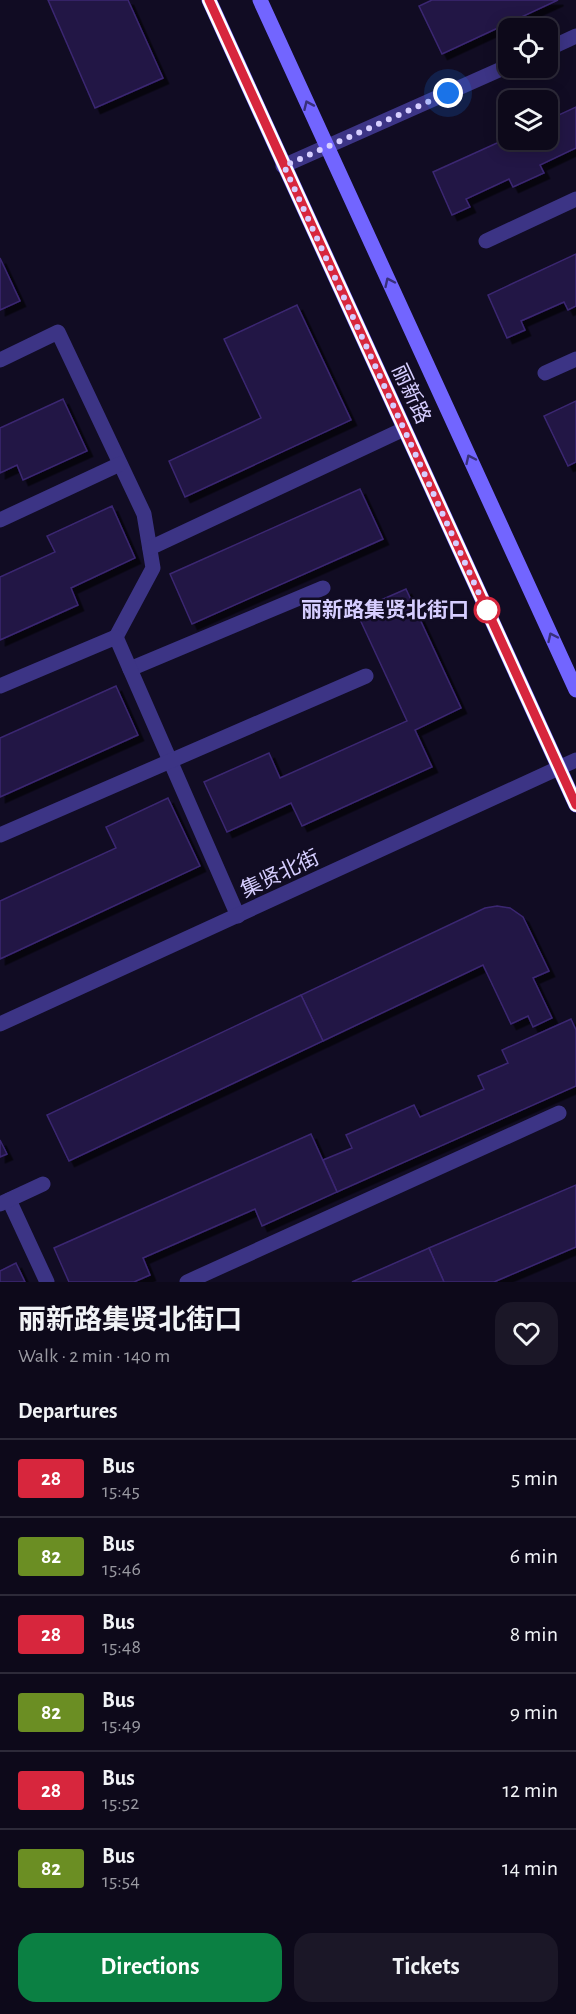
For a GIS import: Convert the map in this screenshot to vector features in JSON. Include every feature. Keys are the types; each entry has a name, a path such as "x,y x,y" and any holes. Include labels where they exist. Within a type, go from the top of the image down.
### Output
{"main road":[{"name":"丽新路","path":"209,0 576,805"},
{"name":"丽新路","path":"260,0 576,690"}],"street":[{"path":"558,44 576,36"},
{"path":"284,166 498,70"},
{"path":"486,241 576,199"},
{"path":"0,360 58,332 144,514 153,568 116,637 0,686"},
{"path":"545,373 576,359"},
{"path":"150,548 404,429"},
{"path":"0,519 120,464"},
{"path":"130,669 322,588"},
{"path":"116,637 238,916"},
{"path":"0,835 366,676"},
{"name":"集贤北街","path":"0,1024 576,760"},
{"path":"188,1282 559,1113"},
{"path":"43,1184 5,1202 47,1282"}],"building":[{"path":"48,0 128,0 163,78 95,108"},
{"path":"432,0 558,0 519,18 498,18 498,28 442,54 419,6"},
{"path":"576,107 576,148 540,165 544,173 513,187 509,179 466,199 470,207 452,215 433,172 498,143 498,150 558,150 558,115"},
{"path":"576,254 576,306 568,310 564,302 521,321 525,330 507,338 488,295"},
{"path":"0,258 20,301 0,310"},
{"path":"297,305 351,420 185,497 169,461 261,418 224,339"},
{"path":"63,399 87,451 23,480 17,465 0,473 0,428"},
{"path":"576,401 576,462 568,466 544,416"},
{"path":"360,489 383,539 192,624 170,574"},
{"path":"112,506 135,558 71,588 78,605 0,640 0,577 55,552 47,536"},
{"path":"406,589 461,708 415,730 432,767 302,826 291,803 227,832 204,782 269,753 280,778 407,721 356,611"},
{"path":"116,686 138,735 0,797 0,738"},
{"path":"168,798 200,866 0,959 0,901 116,848 106,827"},
{"path":"497,906 510,908 523,917 549,971 533,978 552,1018 533,1027 528,1016 511,1024 483,965 323,1041 301,995 485,908"},
{"path":"301,995 323,1041 69,1161 47,1115"},
{"path":"571,1019 576,1030 576,1086 337,1192 323,1160 352,1148 346,1135 414,1105 420,1117 484,1089 478,1076 508,1063 502,1050"},
{"path":"311,1134 337,1192 262,1226 255,1209 143,1258 150,1275 134,1282 69,1282 54,1248"},
{"path":"0,1140 7,1154 0,1157"},
{"path":"576,1185 576,1247 494,1282 444,1282 429,1248"},
{"path":"429,1248 444,1282 352,1282"},
{"path":"16,1263 25,1282 0,1282 0,1271"}],"bus line":[{"name":"28","path":"209,0 576,805"}],"place":[{"name":"丽新路集贤北街口","path":"487,610"}],"route":[{"path":"448,93 284,166 491,620 487,610"}]}
